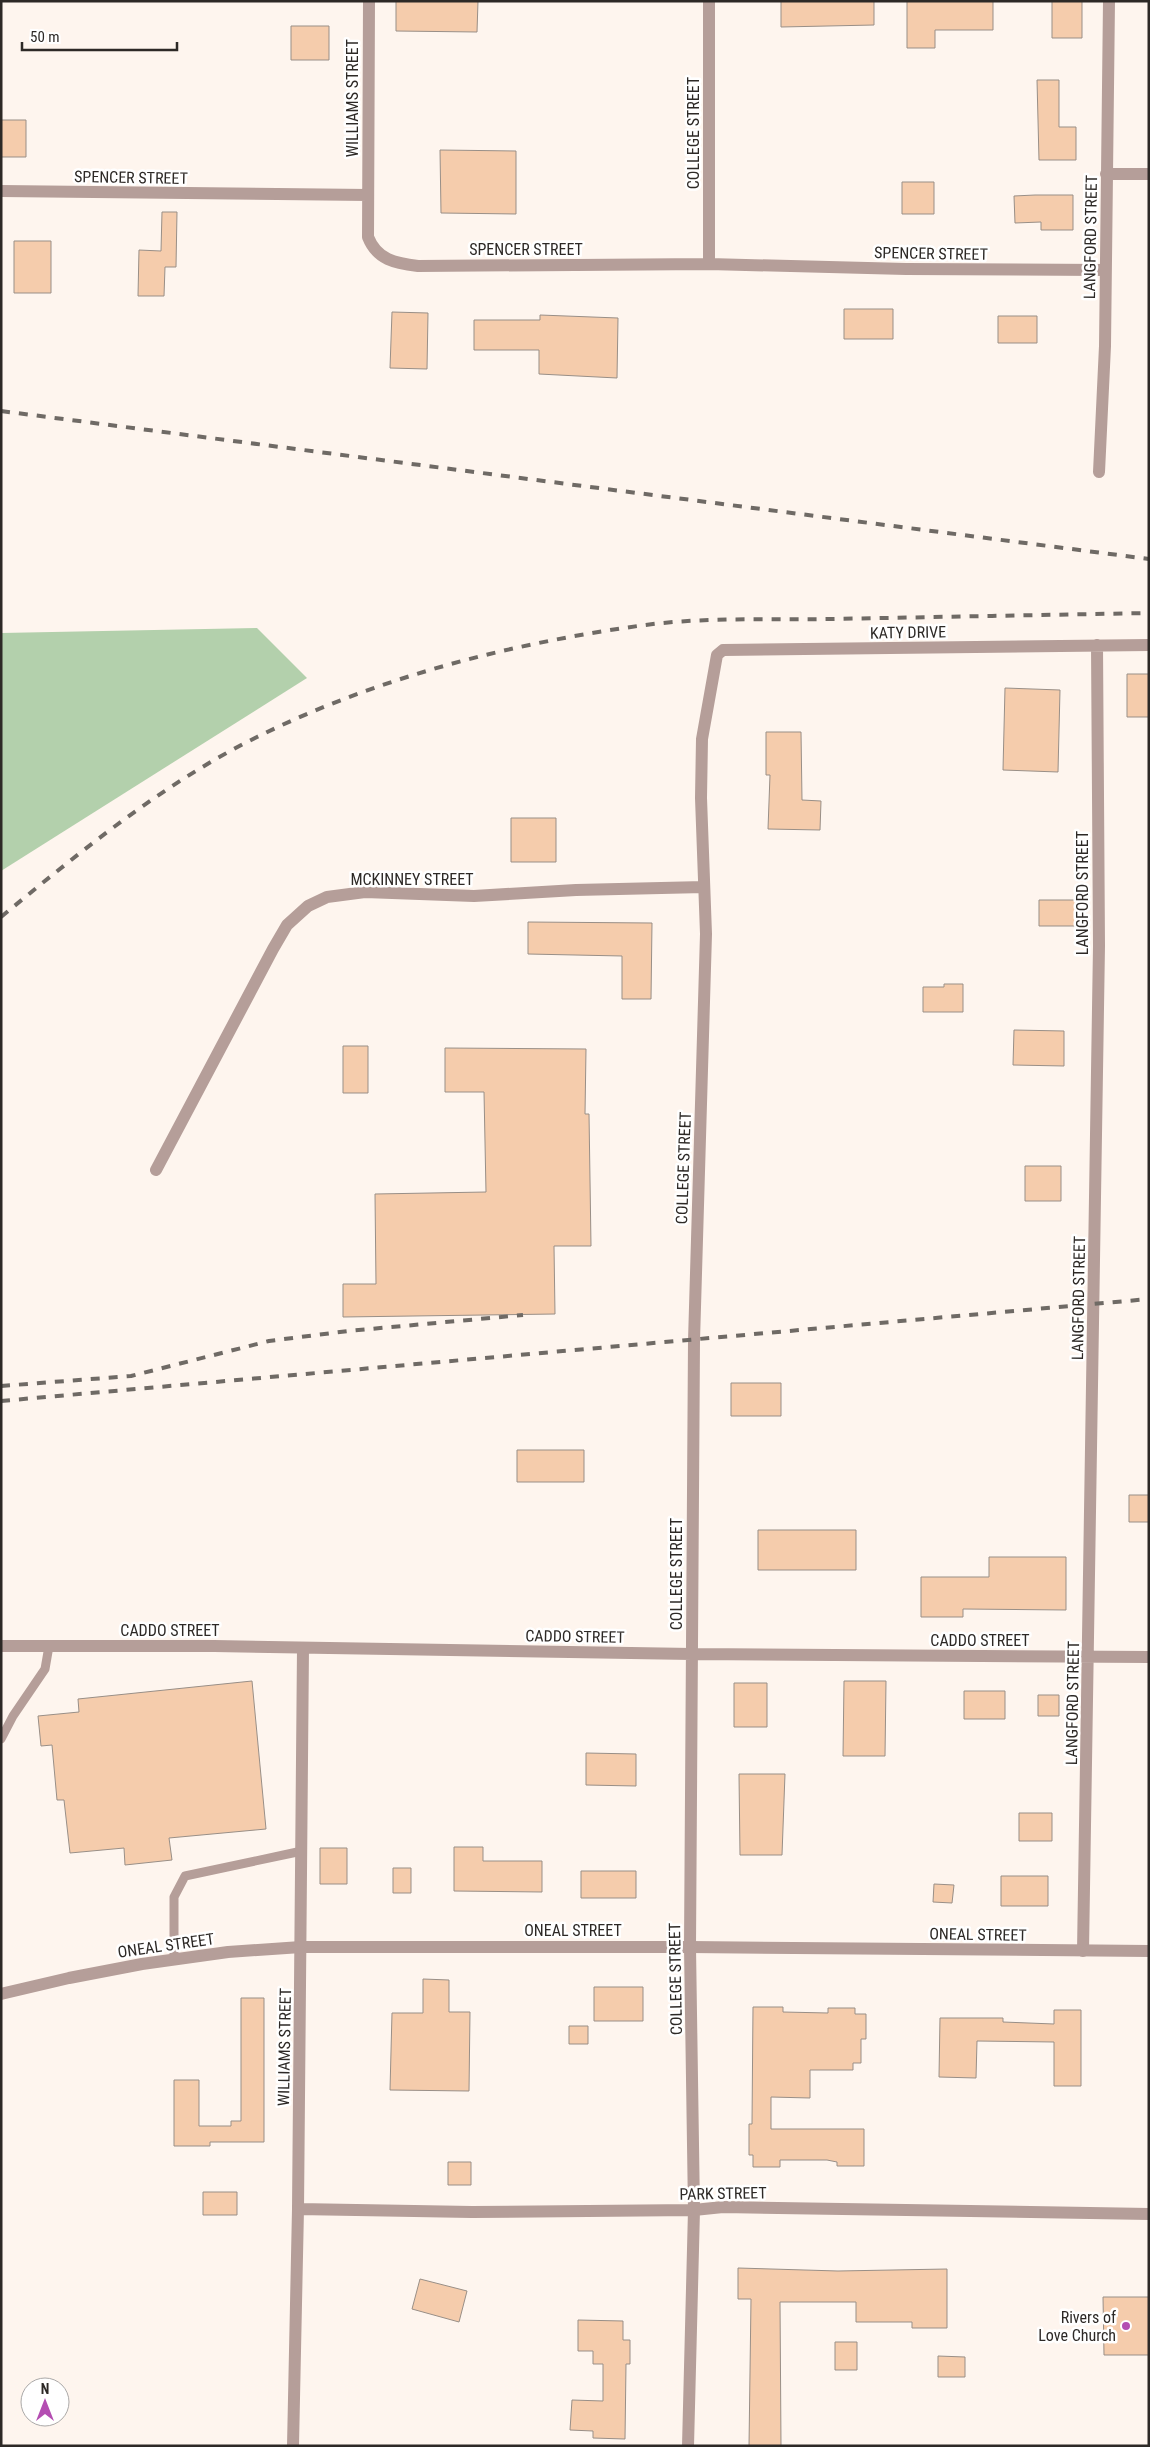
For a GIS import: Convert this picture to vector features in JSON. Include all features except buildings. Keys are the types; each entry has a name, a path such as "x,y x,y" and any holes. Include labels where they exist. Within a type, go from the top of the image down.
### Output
{"street":[{"name":"WILLIAMS STREET","path":"368,195 369,1"},
{"name":"COLLEGE STREET","path":"709,1 709,264"},
{"name":"LANGFORD STREET","path":"1099,472 1105,346 1109,1"},
{"path":"1106,174 1149,174"},
{"name":"SPENCER STREET","path":"1,191 368,195 368,237 373,250 386,259 418,266 709,264 906,269 1105,270"},
{"name":"LANGFORD STREET","path":"1083,1951 1099,946 1097,645"},
{"name":"KATY DRIVE","path":"708,702 717,656 723,650 1149,645"},
{"name":"COLLEGE STREET","path":"688,2446 694,2210 690,1946 694,1341 706,934 702,739 708,702"},
{"name":"MCKINNEY STREET","path":"156,1170 273,949 287,925 308,906 327,897 365,892 474,896 576,890 704,887"},
{"name":"CADDO STREET","path":"5,1645 214,1646 692,1654 1149,1657"},
{"name":"WILLIAMS STREET","path":"293,2446 298,2209 303,1648"},
{"name":"ONEAL STREET","path":"1,1994 69,1978 174,1960 301,1946 690,1946 1149,1951"},
{"name":"PARK STREET","path":"298,2209 472,2212 694,2210 723,2207 1149,2214"}],"lane":[{"path":"1,1738 13,1716 45,1669 49,1646"},
{"path":"174,1960 174,1897 186,1876 302,1851"}],"green space":[{"path":"257,628 307,678 1,871 1,633"}],"railway":[{"path":"1,411 1149,559"},
{"path":"1,917 124,820 189,775 223,755 257,737 350,697 447,665 545,642 668,622 737,619 1149,613"},
{"path":"1,1401 1149,1299"},
{"path":"1,1386 131,1376 269,1341 348,1331 523,1315"}],"place":[{"name":"Rivers of Love Church","path":"1126,2326"}]}
